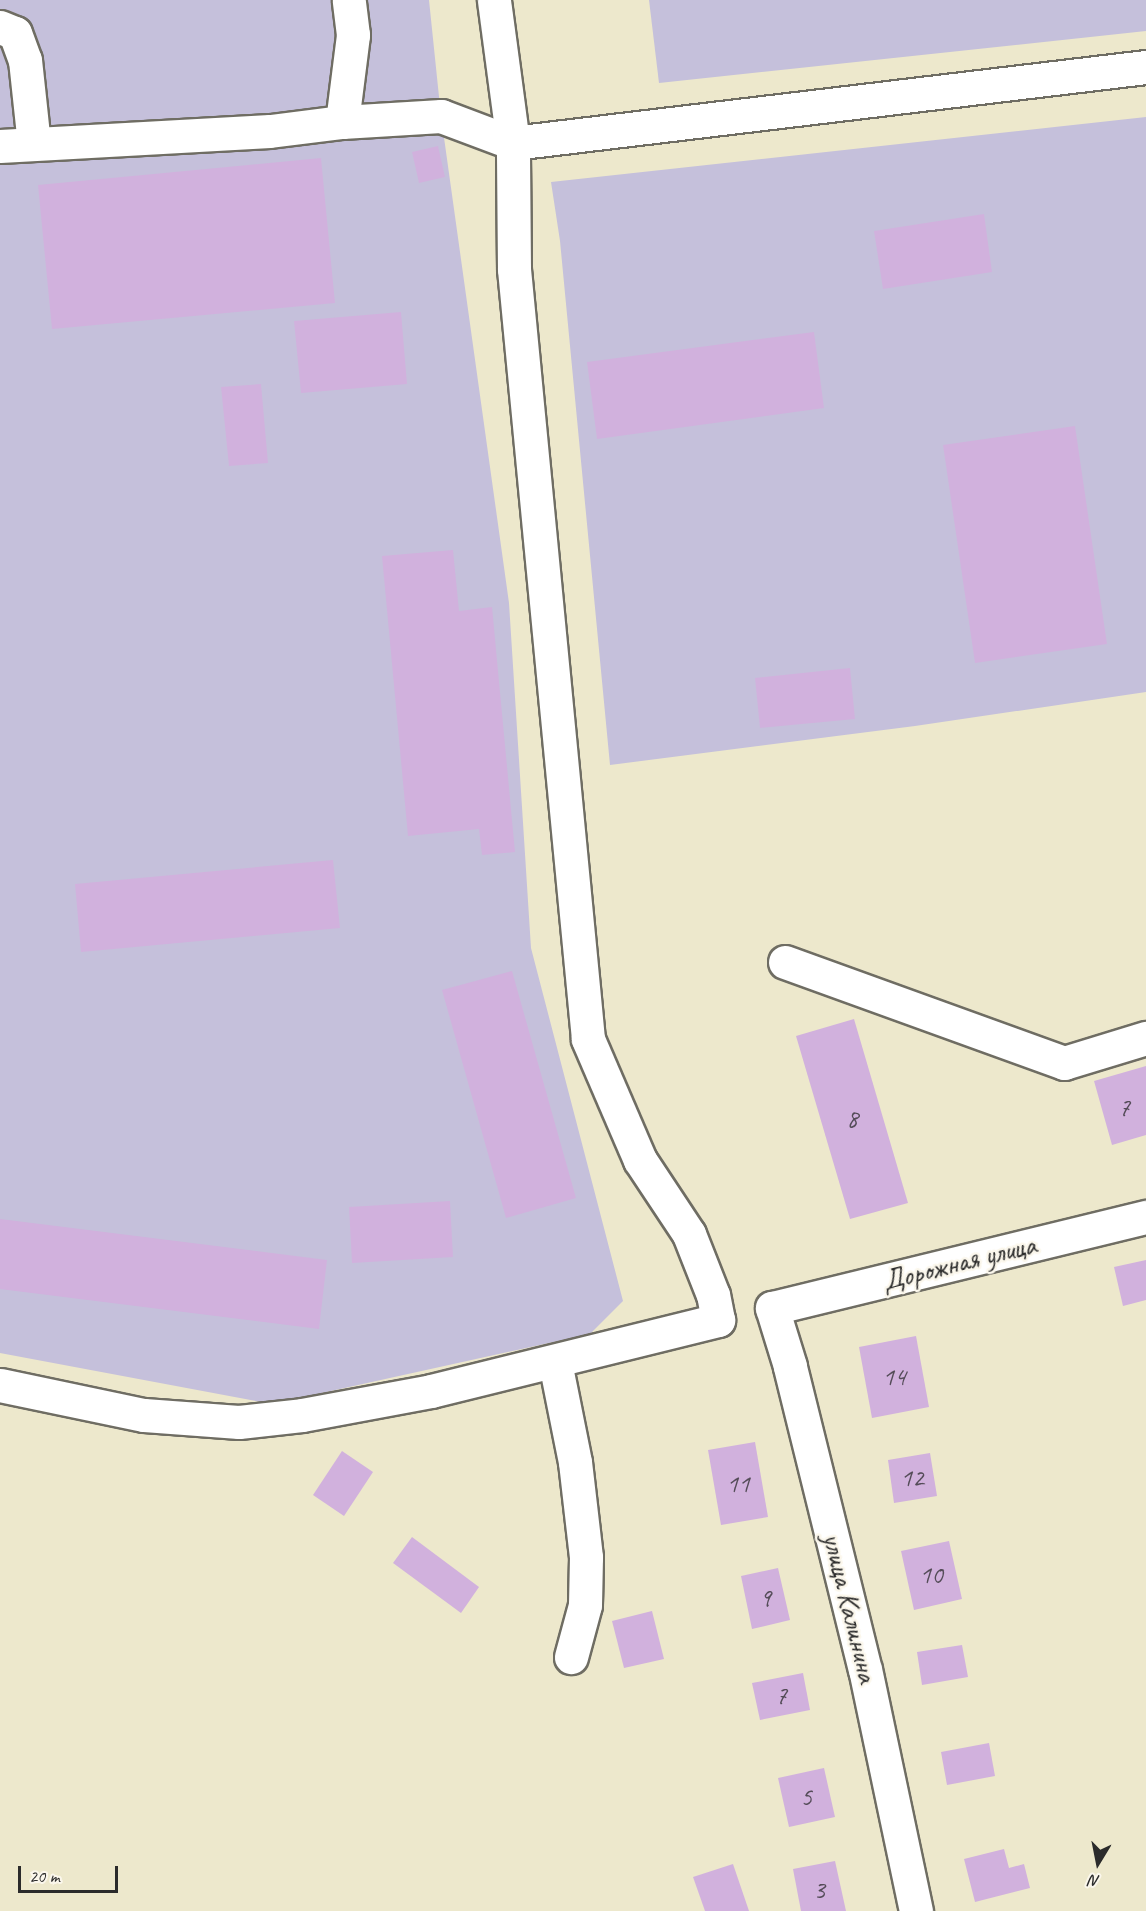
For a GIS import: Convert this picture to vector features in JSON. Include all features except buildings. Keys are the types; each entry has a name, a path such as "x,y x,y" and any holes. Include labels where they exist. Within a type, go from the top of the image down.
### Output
{"street":[{"path":"342,122 353,35 349,0"},
{"path":"0,1384 144,1415 239,1422 302,1415 431,1391 718,1320 713,1295 688,1233 640,1160 588,1040 514,269 513,143 494,0"},
{"path":"0,27 15,33 25,60 34,144"},
{"path":"0,146 270,131 342,122 441,116 513,143 1146,67"},
{"path":"785,962 1064,1063 1146,1038"},
{"name":"Дорожная улица","path":"772,1308 1146,1217"},
{"name":"улица Калинина","path":"772,1308 790,1366 866,1670 915,1911"},
{"path":"555,1362 575,1462 586,1557 585,1605 571,1657"}],"shaded area":[{"path":"0,0 429,0 441,116 509,603 531,948 623,1301 590,1334 272,1404 0,1353"},
{"path":"649,0 1146,0 1146,31 659,83"},
{"path":"1146,117 1146,692 915,726 610,765 560,241 551,182"}]}
